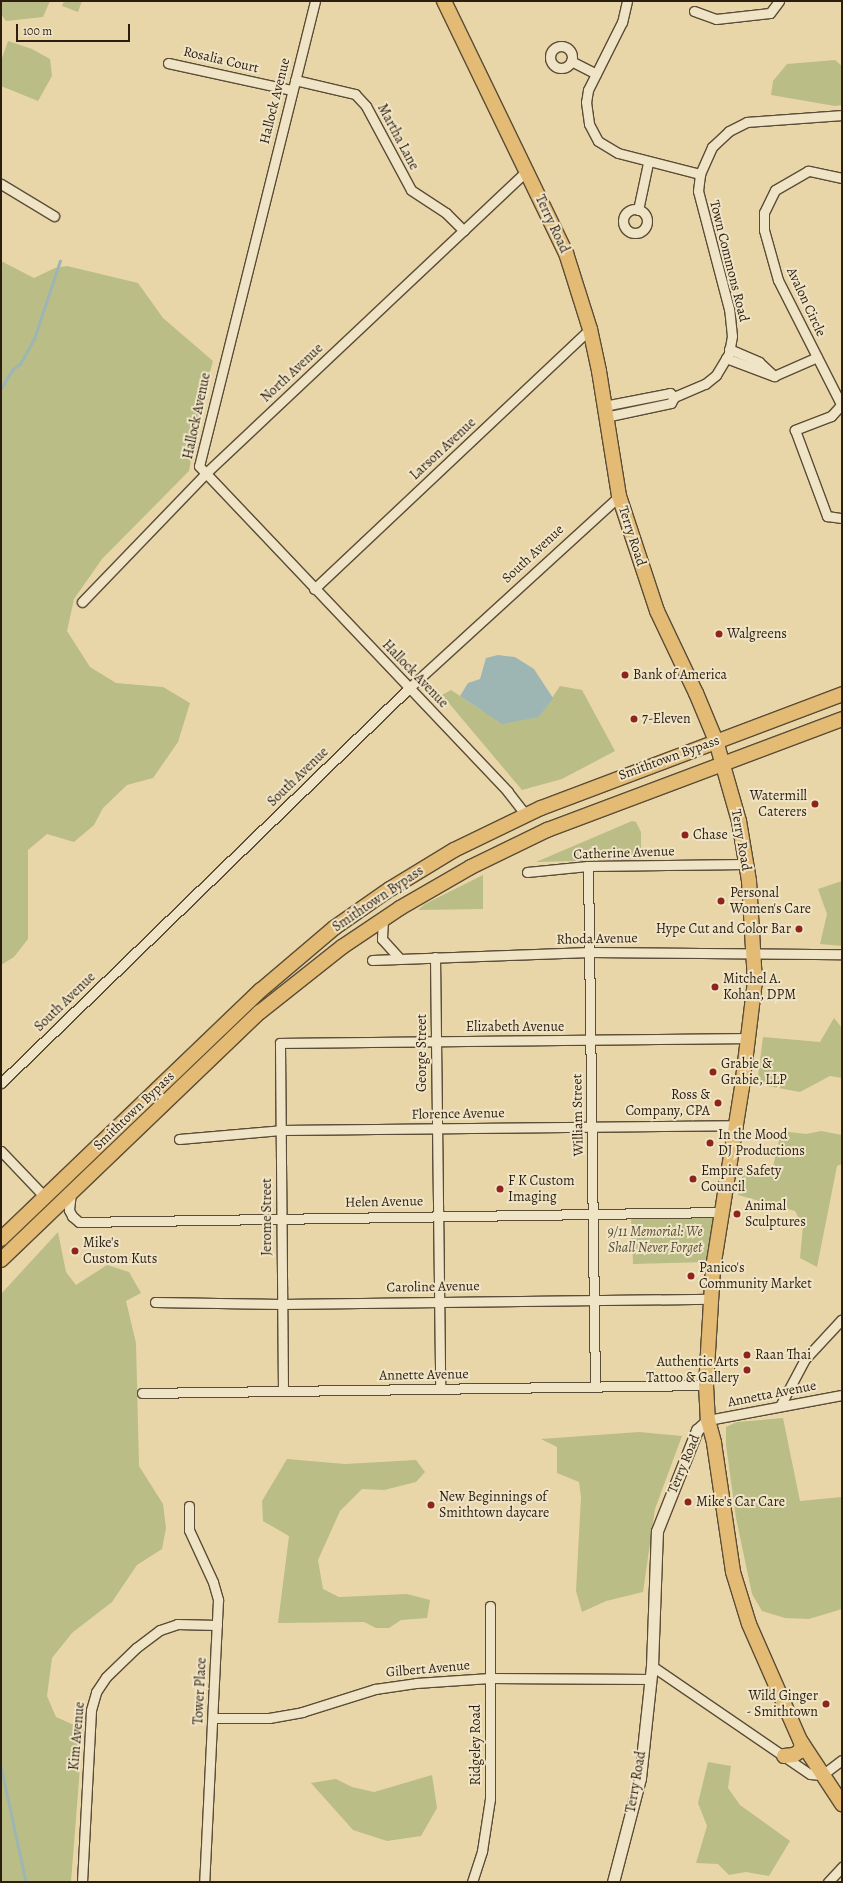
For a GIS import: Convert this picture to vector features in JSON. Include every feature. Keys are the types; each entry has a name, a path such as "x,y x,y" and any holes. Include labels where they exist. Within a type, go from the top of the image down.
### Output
{"main road":[{"name":"Terry Road","path":"444,1 566,253 590,329 619,496 657,611 696,693 716,741 739,821 746,864 754,952 755,981 737,1125 712,1268 712,1299 706,1385 708,1420"},
{"name":"Smithtown Bypass","path":"1,1239 256,994 314,944 371,902 421,869 526,815 584,790 842,694"},
{"name":"Smithtown Bypass","path":"1,1260 260,1012 320,963 383,919 471,867 528,839 723,763 842,719"},
{"path":"708,1420 714,1443 733,1572 749,1624 802,1743 842,1804"},
{"path":"784,1756 794,1755 800,1751 802,1743"}],"street":[{"name":"Hallock Avenue","path":"315,1 199,466 508,792 526,815"},
{"path":"627,1 622,22 588,90 586,102 589,124 598,141 618,153 648,163 700,174"},
{"path":"694,11 716,19 770,13 780,1"},
{"path":"572,61 596,74"},
{"name":"Rosalia Court","path":"168,63 292,90"},
{"name":"Martha Lane","path":"295,80 354,94 366,106 411,190 446,213 464,231"},
{"name":"Town Commons Road","path":"604,412 671,403 674,397 705,384 716,375 726,358 729,349 732,325 699,200 700,174 706,156 716,142 729,131 747,122 842,115"},
{"path":"638,210 648,163"},
{"name":"North Avenue","path":"82,602 205,474 527,171"},
{"name":"Avalon Circle","path":"841,405 778,280 764,230 764,213 775,190 808,171 842,178"},
{"path":"1,184 54,216"},
{"name":"Larson Avenue","path":"314,588 590,329"},
{"path":"729,349 759,362 774,376"},
{"name":"Avalon Circle","path":"774,376 816,357"},
{"path":"726,358 774,376"},
{"path":"841,405 831,416 795,430 827,516 842,518"},
{"name":"South Avenue","path":"1,1083 409,688 619,496"},
{"name":"Catherine Avenue","path":"527,872 588,866 746,864"},
{"name":"William Street","path":"588,866 593,1126 595,1386"},
{"path":"383,919 382,939 399,958"},
{"name":"Rhoda Avenue","path":"372,960 590,952 754,952 842,954"},
{"name":"George Street","path":"436,957 440,1389"},
{"name":"Elizabeth Avenue","path":"280,1044 749,1038"},
{"name":"Jerome Street","path":"280,1044 281,1304 283,1390"},
{"name":"Florence Avenue","path":"179,1139 281,1130 737,1125"},
{"path":"1,1151 45,1197"},
{"name":"Helen Avenue","path":"72,1192 69,1210 72,1216 79,1222 438,1215 723,1212"},
{"name":"Caroline Avenue","path":"154,1302 281,1304 712,1299"},
{"path":"780,1406 805,1359 842,1319"},
{"name":"Annette Avenue","path":"142,1392 706,1385"},
{"name":"Annetta Avenue","path":"708,1420 842,1395"},
{"name":"Terry Road","path":"613,1882 640,1778 652,1666 657,1531 697,1430 708,1420"},
{"name":"Tower Place","path":"189,1506 189,1530 213,1582 218,1600 204,1882"},
{"name":"Ridgeley Road","path":"472,1882 482,1851 490,1799 490,1606"},
{"name":"Kim Avenue","path":"82,1882 91,1710 96,1692 106,1677 121,1662 160,1630 177,1624 217,1625"},
{"path":"652,1666 810,1774 822,1775 842,1760"},
{"name":"Gilbert Avenue","path":"212,1718 270,1718 302,1712 375,1689 416,1682 490,1678 650,1679"},
{"path":"828,1882 842,1867"}],"green space":[{"path":"1,1 50,1 43,17 6,21 1,14"},
{"path":"64,1 82,1 78,12 62,6"},
{"path":"8,41 32,49 50,59 52,76 38,101 1,86 1,61"},
{"path":"835,60 842,66 842,105 835,106 771,95 773,81 787,64"},
{"path":"1,261 34,278 55,268 67,266 138,283 163,318 213,361 201,405 189,471 102,559 74,599 67,631 90,667 116,683 163,687 190,703 178,742 153,778 127,785 103,808 94,825 74,842 47,834 28,850 28,939 14,957 1,965"},
{"path":"560,686 582,690 615,751 562,779 522,790 442,695 451,690 481,710 539,717"},
{"path":"632,821 636,822 641,832 641,859 536,862"},
{"path":"483,875 483,909 418,910 425,904"},
{"path":"842,881 842,946 820,944 827,914 818,889"},
{"path":"834,1018 842,1028 842,1078 830,1076 800,1092 757,1084 763,1037 820,1042"},
{"path":"781,1131 806,1134 821,1131 842,1135 842,1164 837,1166 817,1267 800,1258 803,1226 795,1211 738,1195 744,1168 772,1171"},
{"name":"9/11 Memorial: We Shall Never Forget","path":"631,1217 715,1218 707,1262 633,1264"},
{"path":"58,1232 66,1272 76,1285 107,1265 129,1272 141,1293 126,1301 136,1343 139,1466 163,1504 166,1528 162,1549 137,1565 112,1602 72,1633 52,1658 47,1696 56,1717 83,1729 71,1882 1,1882 1,1294"},
{"path":"783,1418 800,1501 842,1497 842,1609 809,1619 785,1618 762,1611 752,1594 736,1518 726,1445 726,1427 737,1422"},
{"path":"639,1432 682,1436 655,1509 643,1592 606,1601 582,1612 576,1591 581,1497 579,1482 557,1473 557,1447 541,1439"},
{"path":"287,1459 345,1464 416,1460 425,1472 416,1482 384,1490 362,1489 340,1511 318,1560 323,1589 339,1597 407,1594 430,1600 427,1618 401,1620 389,1628 376,1628 364,1622 278,1623 289,1536 263,1521 262,1501"},
{"path":"708,1762 731,1766 728,1788 740,1805 790,1841 769,1876 746,1872 729,1875 718,1864 696,1863 707,1826 698,1803"},
{"path":"432,1775 437,1808 421,1836 387,1841 353,1830 311,1783 336,1779 352,1787 374,1792"}],"water":[{"path":"498,655 515,657 534,669 553,698 539,717 502,724 460,696 468,683 480,679 486,658"}],"waterway":[{"path":"1,388 13,369 20,364 34,339 60,261"},
{"path":"1,1766 26,1882"}],"place":[{"name":"Walgreens","path":"719,634"},
{"name":"Bank of America","path":"625,675"},
{"name":"7-Eleven","path":"634,719"},
{"name":"Watermill Caterers","path":"815,804"},
{"name":"Chase","path":"685,835"},
{"name":"Personal Women's Care","path":"721,901"},
{"name":"Hype Cut and Color Bar","path":"799,929"},
{"name":"Mitchel A. Kohan, DPM","path":"715,987"},
{"name":"Grabie & Grabie, LLP","path":"713,1072"},
{"name":"Ross & Company, CPA","path":"718,1103"},
{"name":"In the Mood DJ Productions","path":"710,1143"},
{"name":"Empire Safety Council","path":"693,1179"},
{"name":"F K Custom Imaging","path":"500,1189"},
{"name":"Animal Sculptures","path":"737,1214"},
{"name":"Mike's Custom Kuts","path":"75,1251"},
{"name":"Panico's Community Market","path":"691,1276"},
{"name":"Raan Thai","path":"747,1355"},
{"name":"Authentic Arts Tattoo & Gallery","path":"747,1370"},
{"name":"Mike's Car Care","path":"688,1502"},
{"name":"New Beginnings of Smithtown daycare","path":"431,1505"},
{"name":"Wild Ginger - Smithtown","path":"826,1704"}]}
